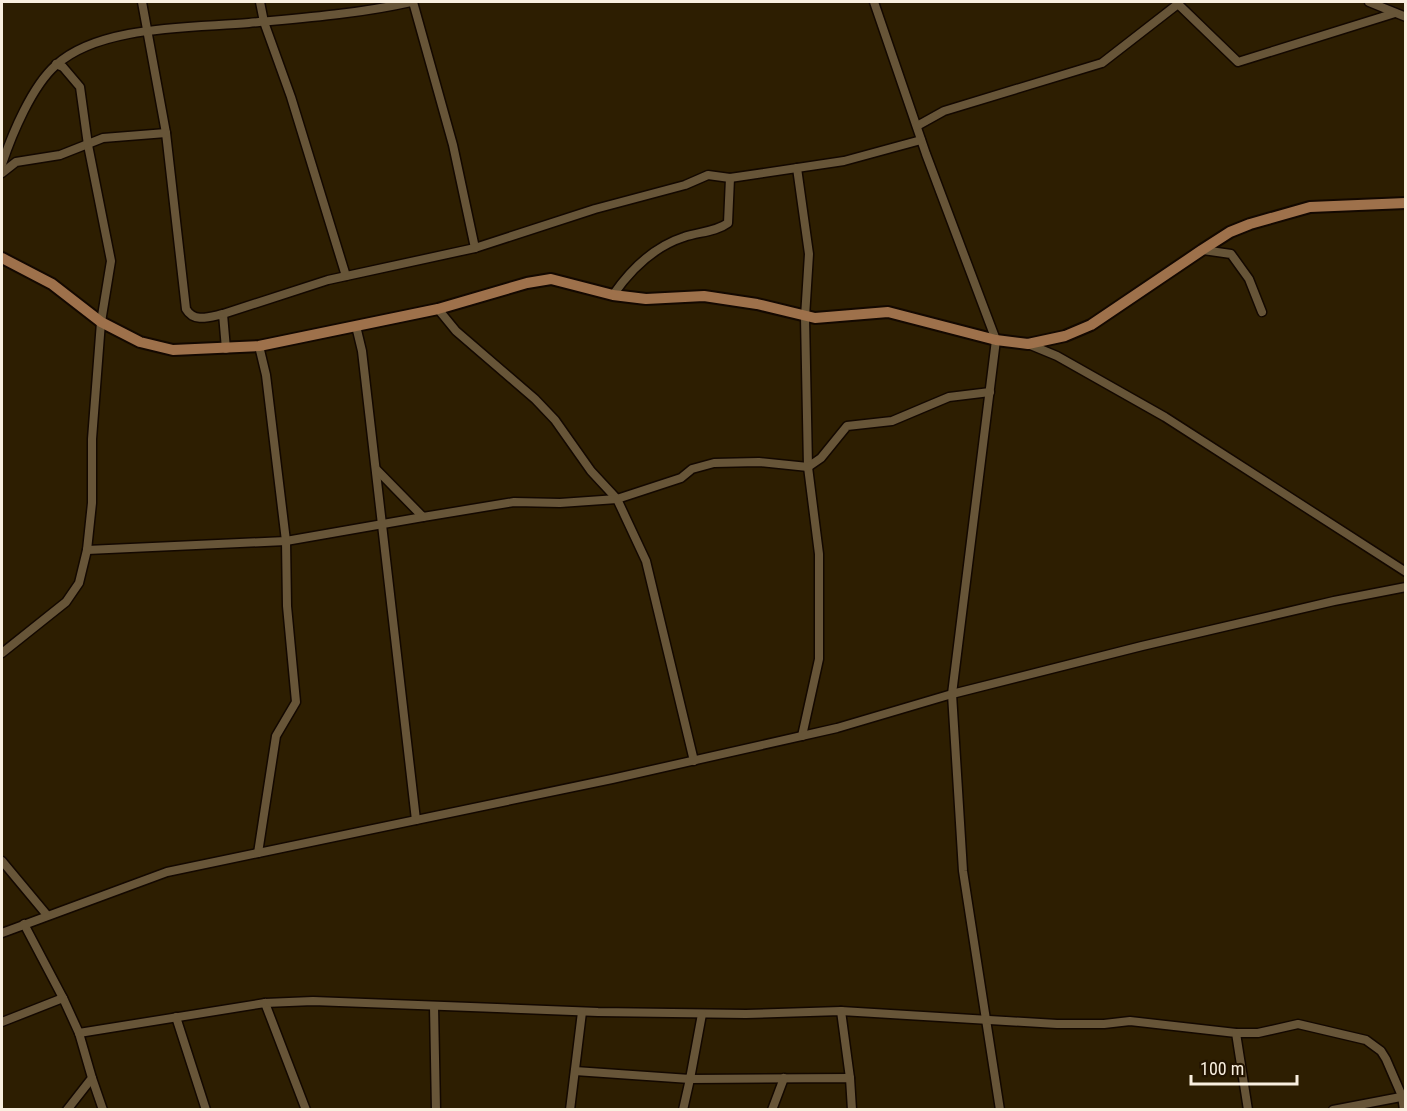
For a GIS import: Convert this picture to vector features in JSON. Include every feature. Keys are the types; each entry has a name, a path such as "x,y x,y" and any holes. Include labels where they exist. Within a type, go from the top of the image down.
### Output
{"main road":[{"path":"2,258 52,284 101,322 159,348 226,349 259,346 438,309 541,280 560,281 613,295 646,299 704,296 757,304 805,316 832,319 888,312 996,340 1028,344 1065,336 1091,325 1230,232 1291,210 1351,204 1406,203"}],"street":[{"path":"142,2 166,133 186,309 189,315 197,318 223,314 346,276 475,248 595,209 685,185 708,175 730,178 844,161 921,140"},
{"path":"260,2 264,22 291,97 346,276"},
{"path":"2,164 24,112 44,79 56,64 81,48 109,39 147,32 264,22 386,8 412,2 453,145 475,248"},
{"path":"874,2 921,140 996,340 952,694 963,871 1000,1110"},
{"path":"1369,2 1406,17"},
{"path":"916,126 944,111 1102,63 1178,4 1238,62 1395,13"},
{"path":"2,652 66,602 79,583 87,550 93,503 92,439 101,322 111,261 88,145 80,87 63,67 56,64"},
{"path":"2,173 16,162 60,155 115,136 166,133"},
{"path":"797,168 809,254 805,316 808,467 819,554 819,659 801,736"},
{"path":"613,295 629,272 644,259 681,238 721,228 728,223 730,178"},
{"path":"1202,250 1231,254 1249,279 1262,312"},
{"path":"438,309 456,331 535,399 555,420 591,471 616,499 646,561 694,761"},
{"path":"223,314 226,349"},
{"path":"356,326 362,351 416,820"},
{"path":"1028,344 1057,356 1165,417 1406,572"},
{"path":"258,853 276,736 296,702 287,606 286,541 267,387 259,346"},
{"path":"87,550 286,541 514,502 560,503 616,499 681,478 692,469 714,463 759,462 808,467 821,458 847,426 892,421 949,397 990,392"},
{"path":"376,470 423,517"},
{"path":"2,933 167,872 694,761 801,736 952,694 1153,643 1406,587"},
{"path":"2,861 48,915"},
{"path":"24,924 79,1033 104,1110"},
{"path":"2,1023 63,998"},
{"path":"79,1033 265,1003 313,1001 702,1014 841,1011 1057,1024 1104,1024 1130,1021 1236,1033 1258,1033 1298,1024 1366,1040 1381,1051 1404,1096 1404,1110"},
{"path":"265,1003 306,1110"},
{"path":"434,1006 436,1110"},
{"path":"570,1110 582,1011"},
{"path":"841,1011 852,1110"},
{"path":"682,1110 702,1014"},
{"path":"176,1017 206,1110"},
{"path":"1236,1033 1248,1110"},
{"path":"575,1071 690,1079 850,1078"},
{"path":"67,1110 92,1078"},
{"path":"772,1110 784,1078"},
{"path":"1333,1110 1404,1096"}]}
